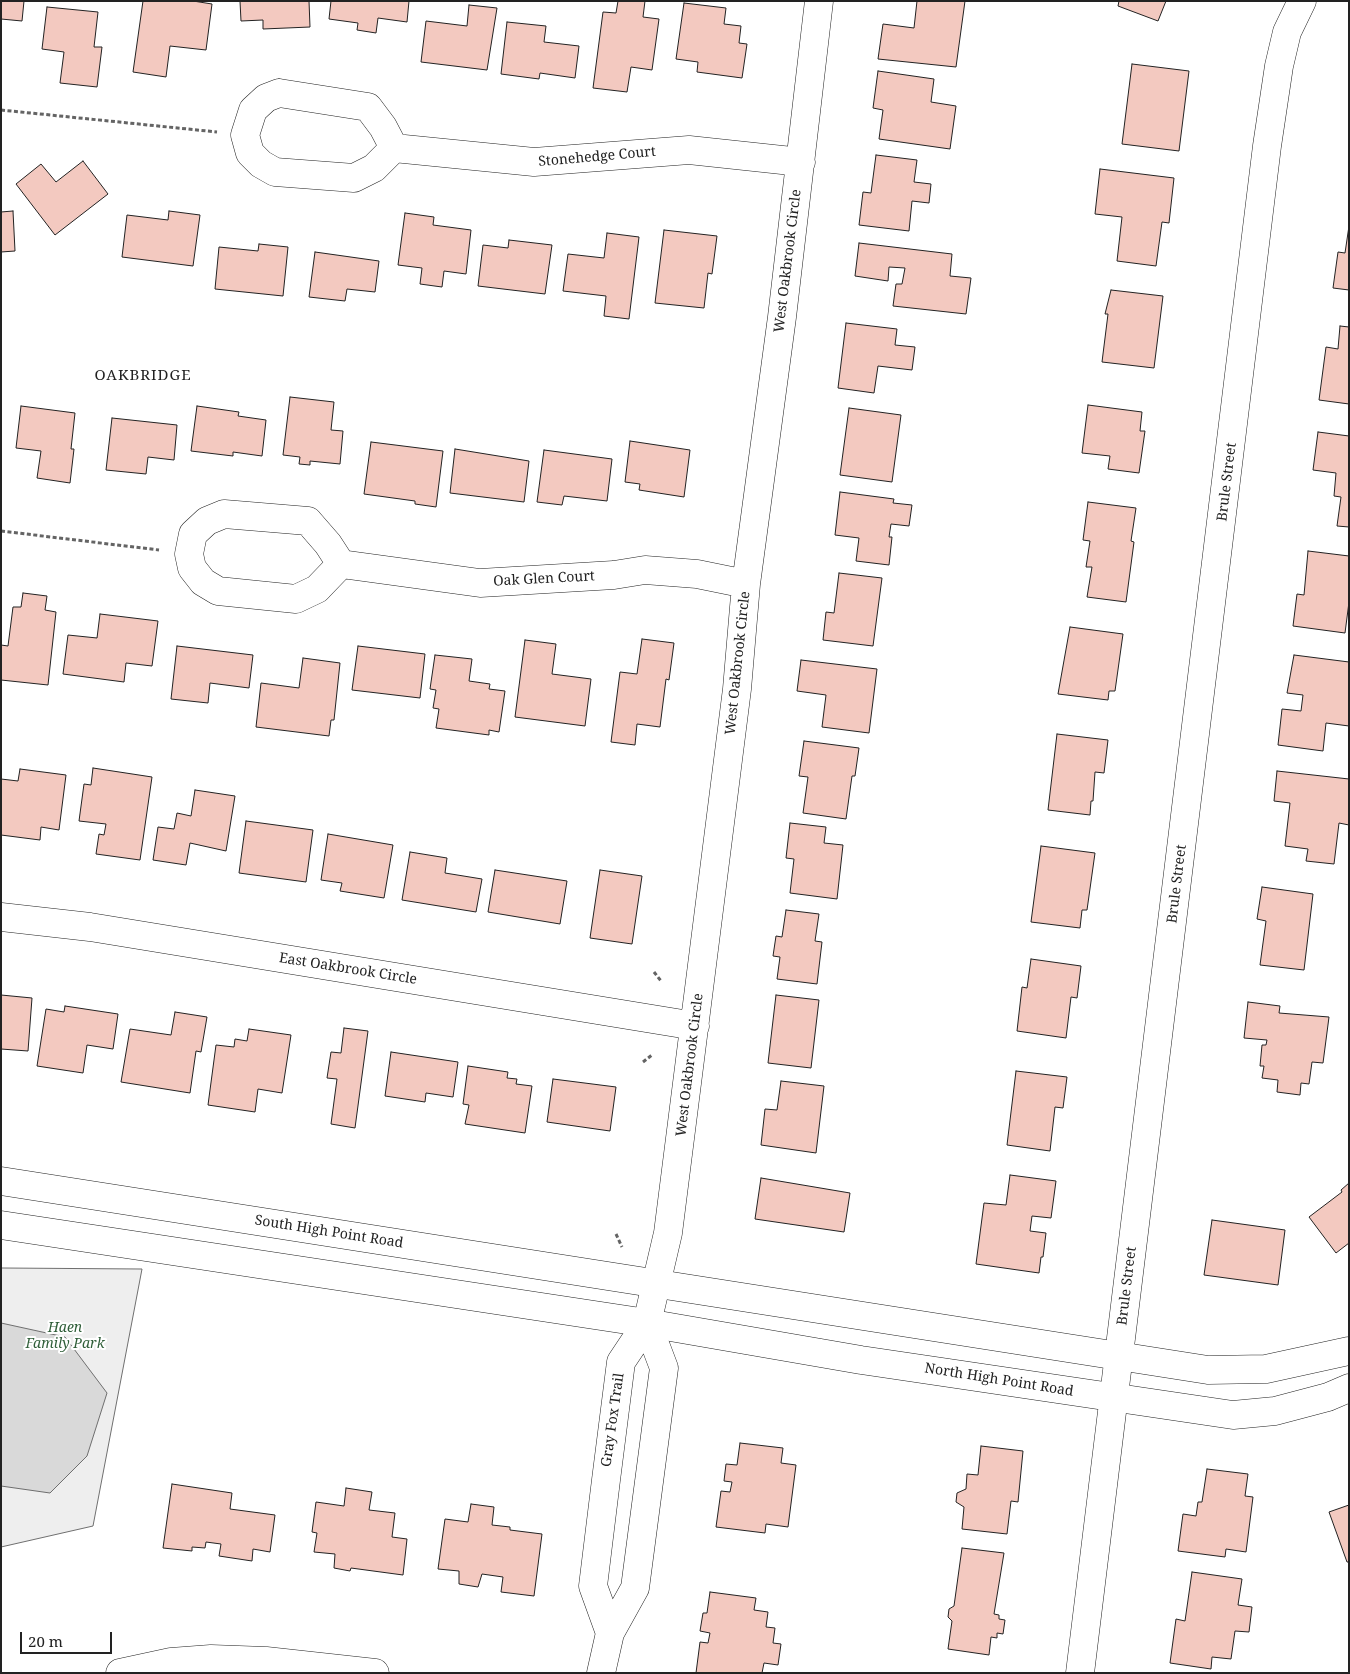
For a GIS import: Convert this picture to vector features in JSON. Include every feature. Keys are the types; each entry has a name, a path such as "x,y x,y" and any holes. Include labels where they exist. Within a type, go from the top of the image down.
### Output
{"street":[{"name":"West Oakbrook Circle","path":"647,1323 668,1233 695,1026 737,690 746,584 801,162 819,1"},
{"name":"Brule Street","path":"1080,1673 1274,95 1287,32 1302,1"},
{"path":"280,93 368,107 383,127 394,148 374,168 354,178 275,172 261,164 250,153 244,135 253,110 266,98 280,93"},
{"name":"Stonehedge Court","path":"394,148 534,162 689,150 801,162"},
{"path":"224,514 308,521 328,544 341,564 317,589 296,599 218,592 203,582 192,568 189,554 193,534 207,521 224,514"},
{"name":"Oak Glen Court","path":"341,564 480,583 614,575 645,570 696,574 746,584"},
{"name":"East Oakbrook Circle","path":"1,917 90,927 695,1026"},
{"name":"South High Point Road","path":"1,1181 657,1284"},
{"path":"1,1225 647,1323 664,1368 635,1588 610,1633 601,1673"},
{"path":"657,1284 1208,1370 1238,1371 1266,1369 1349,1351"},
{"name":"North High Point Road","path":"647,1323 861,1360 1233,1415 1275,1411 1328,1398 1349,1388"},
{"name":"Gray Fox Trail","path":"610,1633 593,1586 621,1362 647,1323"},
{"path":"120,1673 171,1662 211,1658 266,1661 376,1673"}],"path":[{"path":"1,110 244,135"},
{"path":"1,531 189,554"},
{"path":"654,972 661,981"},
{"path":"642,1062 652,1055"},
{"path":"616,1234 623,1249"}],"green space":[{"name":"Haen Family Park","path":"1,1268 142,1269 93,1526 1,1547"}],"shaded area":[{"path":"1,1323 65,1337 107,1393 87,1456 50,1493 1,1486"}],"building":[{"path":"1,1 24,1 22,21 1,19"},
{"path":"143,1 193,1 212,4 206,50 170,46 166,77 133,72"},
{"path":"240,1 309,1 310,27 263,29 263,20 241,21"},
{"path":"331,1 409,1 407,22 378,18 376,33 357,30 358,23 329,19"},
{"path":"618,1 645,1 643,17 659,19 652,70 631,67 627,92 593,88 603,12 616,13"},
{"path":"917,1 965,1 956,67 878,59 883,24 914,28"},
{"path":"1119,1 1166,1 1158,21 1118,6"},
{"path":"684,3 726,8 724,24 741,26 739,43 747,44 742,78 697,72 698,62 676,59"},
{"path":"469,5 497,8 487,70 421,62 426,21 467,26"},
{"path":"47,7 98,12 94,47 102,47 97,87 60,83 64,52 42,49"},
{"path":"507,22 546,26 544,42 579,46 575,78 540,73 539,79 501,74"},
{"path":"1132,64 1189,71 1179,151 1122,144"},
{"path":"878,71 934,79 931,102 956,106 950,149 879,139 883,110 873,108"},
{"path":"876,155 917,160 914,182 931,184 929,203 912,201 909,231 859,225 863,192 871,193"},
{"path":"83,161 108,194 55,235 16,184 41,164 56,182"},
{"path":"1100,169 1174,178 1169,223 1162,222 1156,266 1117,261 1122,217 1095,214"},
{"path":"13,211 15,251 1,252 1,212"},
{"path":"169,211 200,215 193,266 122,257 127,215 168,220"},
{"path":"405,213 434,217 433,225 471,230 466,274 444,271 442,287 420,284 422,268 398,265"},
{"path":"1349,226 1349,290 1333,288 1338,252 1345,253"},
{"path":"664,230 717,236 712,274 708,273 704,308 655,303"},
{"path":"607,233 639,237 629,319 604,316 606,296 563,291 568,254 604,258"},
{"path":"509,240 552,245 545,294 478,286 483,245 508,248"},
{"path":"859,243 952,254 950,276 971,278 966,314 893,306 896,284 902,284 905,268 889,267 888,281 855,276"},
{"path":"259,244 288,247 283,296 215,289 219,247 258,251"},
{"path":"315,252 379,261 375,292 347,289 345,301 309,297"},
{"path":"1111,290 1163,296 1154,368 1102,362 1108,314 1105,314"},
{"path":"846,323 897,329 895,345 915,347 912,370 878,366 874,393 838,388"},
{"path":"1340,326 1349,327 1349,404 1319,400 1326,347 1338,349"},
{"path":"290,397 334,402 331,430 343,431 340,464 310,461 310,465 299,464 300,457 283,455"},
{"path":"1088,405 1142,412 1140,431 1145,431 1139,473 1108,469 1110,456 1082,453"},
{"path":"21,406 75,413 71,449 74,449 70,483 37,478 41,451 16,448"},
{"path":"197,406 239,412 238,416 266,420 262,456 233,452 233,456 191,451"},
{"path":"849,408 901,415 892,482 840,475"},
{"path":"112,418 177,425 174,460 148,457 146,474 106,470"},
{"path":"1318,432 1349,436 1349,527 1337,526 1341,497 1334,496 1336,473 1313,470"},
{"path":"630,441 690,450 684,497 639,490 640,484 625,482"},
{"path":"371,442 443,451 436,507 415,504 415,501 364,494"},
{"path":"455,449 529,461 524,502 450,493"},
{"path":"544,450 612,459 607,501 564,496 562,505 537,502"},
{"path":"840,492 894,499 893,503 912,505 909,526 891,524 889,537 892,537 889,565 856,561 859,538 835,535"},
{"path":"1088,502 1136,508 1131,541 1134,542 1126,602 1087,597 1092,567 1086,567 1090,541 1083,540"},
{"path":"1308,551 1349,556 1349,602 1345,633 1293,626 1297,594 1304,595"},
{"path":"839,573 882,578 873,646 823,640 826,612 834,613"},
{"path":"23,593 47,596 45,610 56,612 48,685 1,680 1,645 8,646 13,607 21,607"},
{"path":"100,614 158,621 152,666 126,663 124,682 63,674 68,635 97,638"},
{"path":"1070,627 1123,634 1115,691 1109,691 1108,700 1058,694"},
{"path":"642,639 674,643 669,680 666,679 660,727 637,724 635,745 611,742 620,672 637,674"},
{"path":"525,640 556,644 552,674 591,679 585,726 515,717"},
{"path":"177,646 253,655 249,688 210,683 208,703 171,699"},
{"path":"358,646 425,654 420,698 352,690"},
{"path":"435,655 472,659 469,681 490,684 489,689 505,691 499,732 489,730 489,735 436,728 439,709 433,708 436,690 430,689"},
{"path":"1294,655 1349,662 1349,726 1326,723 1323,751 1278,745 1282,709 1301,711 1303,695 1287,693"},
{"path":"303,658 340,663 334,720 331,720 329,736 256,727 261,683 299,688"},
{"path":"801,660 877,669 869,733 822,727 826,695 797,691"},
{"path":"1057,734 1108,740 1104,773 1095,772 1090,815 1048,810"},
{"path":"804,741 859,748 855,776 852,776 846,819 803,813 808,777 799,776"},
{"path":"93,768 152,777 140,860 96,854 99,834 104,835 106,824 79,821 84,784 91,785"},
{"path":"20,769 66,775 59,830 41,827 40,840 1,835 1,779 18,781"},
{"path":"1277,771 1349,779 1349,825 1339,823 1334,864 1306,861 1308,849 1285,846 1290,803 1274,801"},
{"path":"195,790 235,796 226,851 190,843 186,865 153,860 158,827 174,829 177,813 191,816"},
{"path":"246,821 313,830 306,882 239,873"},
{"path":"790,823 826,827 824,843 843,845 837,899 790,893 794,859 786,858"},
{"path":"328,834 393,845 384,898 340,891 342,883 321,880"},
{"path":"1041,846 1095,853 1087,910 1082,910 1080,928 1031,922"},
{"path":"410,852 447,858 445,873 482,879 476,912 402,900"},
{"path":"495,870 567,881 560,924 488,912"},
{"path":"600,870 642,876 632,944 590,938"},
{"path":"1262,887 1313,894 1304,970 1260,965 1266,921 1257,919"},
{"path":"786,910 819,914 815,941 822,942 817,984 777,979 780,957 773,956 776,936 782,937"},
{"path":"1031,959 1081,966 1077,998 1071,997 1066,1038 1017,1031 1022,987 1027,988"},
{"path":"1,995 32,998 28,1051 1,1049"},
{"path":"776,995 819,1000 811,1068 768,1063"},
{"path":"1248,1002 1280,1006 1279,1013 1329,1017 1323,1063 1312,1062 1309,1084 1301,1083 1300,1095 1277,1092 1278,1080 1262,1078 1264,1066 1260,1066 1262,1045 1266,1045 1267,1040 1244,1038"},
{"path":"65,1006 118,1014 113,1049 87,1045 83,1073 37,1066 46,1009 64,1012"},
{"path":"175,1012 207,1017 201,1052 196,1051 190,1093 121,1082 130,1029 171,1035"},
{"path":"344,1028 368,1031 355,1128 331,1124 337,1079 327,1078 331,1052 341,1053"},
{"path":"249,1029 291,1035 282,1093 258,1089 255,1112 208,1105 216,1045 234,1047 235,1039 247,1041"},
{"path":"391,1052 458,1062 453,1097 426,1093 425,1102 385,1096"},
{"path":"468,1066 508,1072 507,1078 517,1079 516,1084 532,1086 525,1133 465,1124 469,1105 463,1104"},
{"path":"1016,1071 1067,1077 1063,1108 1055,1107 1050,1151 1007,1145"},
{"path":"553,1079 616,1087 610,1131 547,1122"},
{"path":"781,1081 824,1086 816,1153 761,1145 765,1109 777,1110"},
{"path":"1010,1175 1056,1181 1051,1218 1032,1216 1030,1231 1046,1233 1039,1273 976,1264 984,1203 1006,1205"},
{"path":"761,1178 850,1193 844,1232 755,1219"},
{"path":"1349,1183 1349,1243 1336,1253 1309,1217 1342,1192 1341,1190"},
{"path":"1212,1220 1285,1230 1278,1285 1204,1275"},
{"path":"740,1443 783,1448 781,1463 796,1465 788,1527 766,1524 765,1533 716,1527 721,1491 730,1492 732,1482 724,1481 726,1464 737,1465"},
{"path":"981,1446 1023,1451 1018,1502 1011,1501 1007,1534 962,1529 964,1507 956,1502 957,1493 966,1489 967,1474 978,1475"},
{"path":"1207,1469 1248,1474 1245,1496 1253,1497 1246,1552 1226,1549 1225,1557 1178,1551 1183,1514 1196,1516 1198,1502 1202,1502"},
{"path":"172,1484 232,1493 230,1509 275,1515 270,1552 253,1549 252,1561 219,1556 221,1544 206,1542 205,1548 192,1547 192,1551 163,1548"},
{"path":"346,1488 372,1492 369,1510 395,1513 392,1537 407,1539 403,1575 351,1568 350,1571 334,1568 335,1554 314,1552 317,1533 312,1532 316,1502 344,1506"},
{"path":"471,1504 494,1507 492,1525 510,1527 510,1530 542,1534 534,1596 501,1592 503,1577 482,1574 478,1587 459,1584 459,1571 438,1569 445,1519 468,1522"},
{"path":"1349,1505 1349,1562 1347,1562 1329,1512"},
{"path":"962,1548 1004,1553 994,1614 999,1615 999,1619 1005,1620 1003,1634 997,1633 997,1638 991,1637 989,1655 948,1649 952,1621 948,1617 949,1609 954,1606"},
{"path":"1192,1572 1242,1579 1238,1605 1252,1607 1249,1632 1235,1631 1231,1659 1212,1657 1211,1669 1170,1663 1176,1619 1185,1621"},
{"path":"710,1592 756,1598 754,1610 768,1612 766,1627 775,1628 773,1643 781,1644 778,1665 764,1663 762,1673 696,1673 700,1642 708,1643 710,1633 700,1631 703,1613 707,1613"}],"district":[{"name":"OAKBRIDGE","path":"143,376"}]}
